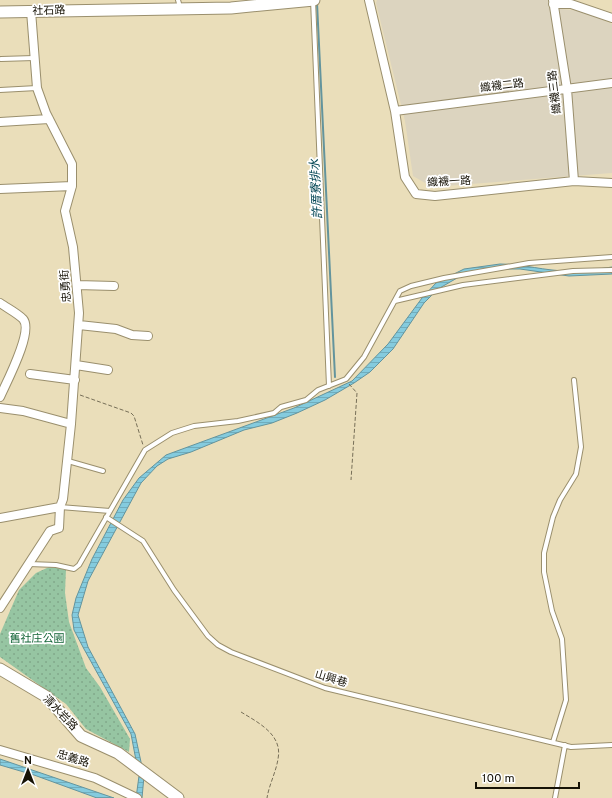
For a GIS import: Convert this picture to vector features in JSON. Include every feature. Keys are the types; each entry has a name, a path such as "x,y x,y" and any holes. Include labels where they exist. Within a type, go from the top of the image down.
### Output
{"street":[{"name":"社石路","path":"0,12 179,4 231,8 313,0"},
{"name":"織襪一路","path":"369,0 394,111 405,177 416,194 436,196 574,181 612,182"},
{"path":"553,2 571,4 612,18"},
{"name":"織襪三路","path":"553,2 567,89 574,181"},
{"name":"忠勇街","path":"28,564 50,531 59,528 60,507 63,500 74,393 78,325 77,285 73,247 65,211 72,186 72,164 49,119 37,88 31,11"},
{"name":"織襪二路","path":"394,111 612,83"},
{"path":"0,122 49,119"},
{"path":"0,189 72,186"},
{"path":"77,285 114,286"},
{"path":"0,303 24,320 26,327 23,343 3,382 0,397"},
{"path":"78,325 116,329 132,335 148,336"},
{"path":"76,365 108,370"},
{"path":"30,374 75,380"},
{"path":"0,408 23,411 71,424"},
{"path":"0,518 60,507"},
{"path":"0,608 28,564"},
{"name":"清水岩路","path":"0,669 47,697 82,736 118,753 178,798"},
{"name":"忠義路","path":"0,750 95,778 137,798"}],"lane":[{"path":"313,0 329,386"},
{"path":"1,59 34,58"},
{"path":"0,90 37,88"},
{"path":"28,564 56,565 74,570 79,565 145,450 172,433 194,426 238,421 274,413 281,407 306,400 318,390 346,379 364,357 400,291 444,278 529,263 612,257"},
{"path":"395,301 463,285 573,271 612,270"},
{"path":"553,742 566,700 562,639 552,611 544,572 544,553 553,517 560,500 576,474 581,447 574,380"},
{"path":"67,461 103,471"},
{"path":"60,507 110,511"},
{"name":"山興巷","path":"106,517 143,541 174,590 208,636 218,645 231,652 325,688 571,747 612,745"},
{"path":"555,798 565,745"}],"path":[{"path":"346,379 357,393 350,480"},
{"path":"74,393 131,413 134,416 145,450"},
{"path":"241,712 270,733 278,742 278,758 267,798"}],"shaded area":[{"path":"377,0 549,0 551,8 582,11 612,24 612,173 432,187 413,176 405,121 376,3"}],"green space":[{"name":"舊社庄公園","path":"49,567 66,569 65,593 69,622 86,668 100,687 130,739 129,752 86,729 66,704 0,657 0,634 19,590 36,573"}],"water":[{"path":"500,264 559,271 590,270 612,267 612,274 569,276 520,269 500,269 464,274 438,289 424,303 393,349 370,372 354,383 325,400 297,413 272,423 244,430 191,452 168,459 157,466 141,483 88,581 78,615 88,647 135,734 144,776 142,798 136,798 139,776 131,734 74,630 72,615 76,598 92,559 123,500 139,478 166,455 294,408 352,381 388,344 422,298 436,283 464,269"},
{"path":"0,759 114,798 97,798 34,775 0,765"}],"waterway":[{"name":"許厝寮排水","path":"317,3 335,377"}]}
